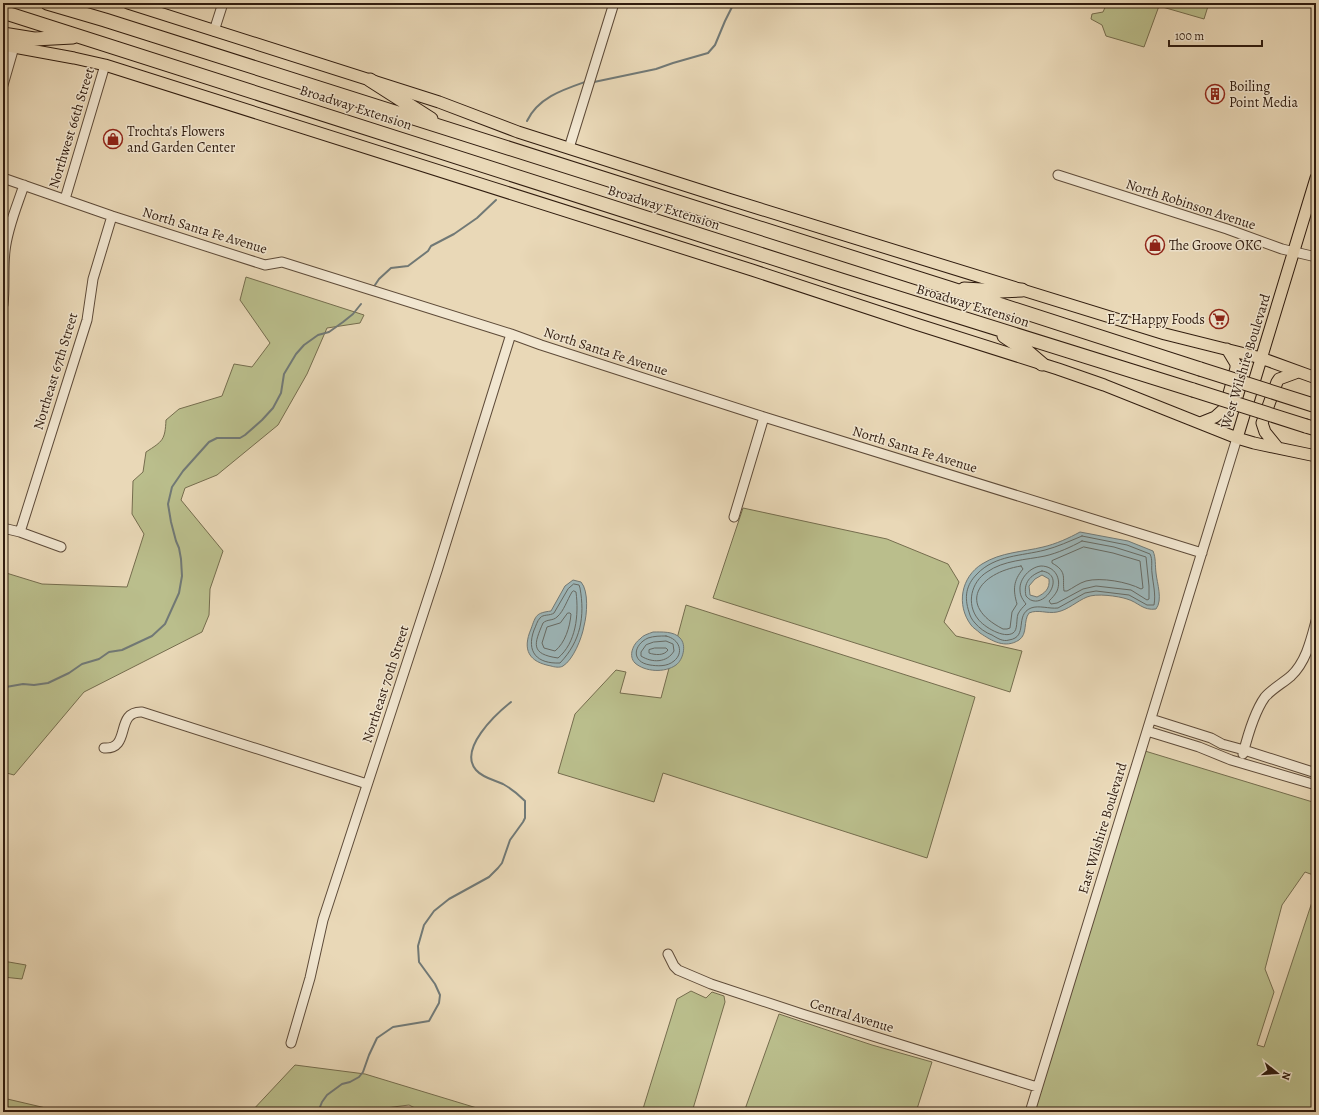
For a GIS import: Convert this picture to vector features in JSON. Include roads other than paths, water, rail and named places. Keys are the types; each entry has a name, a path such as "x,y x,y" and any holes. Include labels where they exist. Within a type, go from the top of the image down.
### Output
{"highway":[{"name":"Broadway Extension","path":"47,3 446,128 1315,405"},
{"path":"64,3 105,20"},
{"name":"Broadway Extension","path":"3,12 1311,428"},
{"path":"3,34 34,39 83,37"},
{"path":"370,80 446,128"},
{"path":"949,288 1000,291 1022,290"},
{"path":"993,328 1028,352 1042,364"}],"main road":[{"name":"Broadway Extension","path":"128,3 439,102 505,127 569,148 840,234 1165,334 1261,358 1316,378"},
{"path":"8,46 105,65 777,278 1042,364 1104,385 1237,438 1316,456"},
{"name":"West Wilshire Boulevard","path":"1237,438 1316,178"},
{"path":"1200,423 1215,416 1225,408 1236,368 1236,364 1227,349"},
{"path":"1278,448 1265,432 1262,423 1277,382 1280,379 1298,372"}],"street":[{"path":"214,31 222,3"},
{"path":"569,148 614,3"},
{"path":"3,85 8,46"},
{"name":"Northwest 66th Street","path":"65,199 105,65"},
{"name":"North Robinson Avenue","path":"1058,175 1227,229 1270,245 1316,257"},
{"name":"North Santa Fe Avenue","path":"3,178 112,216 266,265 282,262 511,334 764,417 1202,552"},
{"path":"3,305 5,288 4,252 24,185"},
{"name":"Northeast 67th Street","path":"20,532 87,320 93,279 112,216"},
{"name":"Northeast 70th Street","path":"290,1043 310,978 323,920 438,568 511,334"},
{"path":"734,517 764,417"},
{"name":"West Wilshire Boulevard","path":"1202,552 1237,438"},
{"path":"3,528 20,532 61,547"},
{"name":"East Wilshire Boulevard","path":"1030,1112 1202,552"},
{"path":"1240,763 1258,709 1266,696 1292,674 1300,665 1306,652 1316,620"},
{"path":"104,748 110,748 119,743 126,720 131,714 142,712 367,784"},
{"path":"1151,719 1204,736 1222,744 1316,773"},
{"path":"1147,731 1199,747 1240,763 1316,785"},
{"name":"Central Avenue","path":"668,954 674,966 678,970 711,984 1037,1087"}],"water":[{"path":"1080,532 1128,541 1153,551 1159,591 1159,601 1156,609 1148,609 1131,600 1118,597 1107,595 1091,596 1061,611 1036,611 1029,613 1026,620 1024,634 1019,640 1009,644 999,643 989,639 972,626 966,617 962,600 965,584 969,576 975,570 982,564 997,557 1048,546","holes":["1042,575 1049,579 1049,585 1045,592 1037,597 1030,595 1029,586 1035,579"]},
{"path":"573,580 581,582 585,591 587,603 583,631 574,654 567,663 560,667 543,664 529,654 527,643 528,636 537,616 539,614 551,611 565,586"},
{"path":"653,632 671,633 680,638 682,641 684,648 681,660 671,668 649,670 639,666 633,660 632,650 637,641 643,636"}],"waterway":[{"path":"594,82 656,69 708,53 715,45 734,3"},
{"path":"527,121 537,106 544,101 559,92 585,82"},
{"path":"375,285 391,268 408,266 428,251 431,246 454,234 477,218 496,200"},
{"path":"3,690 6,687 23,684 34,685 48,683 69,673 82,664 99,659 109,652 122,650 152,636 165,624 179,593 182,576 179,548 171,522 168,504 172,487 183,471 209,442 217,438 240,438 262,420 273,408 281,393 284,374 296,354 304,345 318,335 329,332 343,322 353,314 361,304"},
{"path":"318,1112 327,1095 342,1084 359,1077 363,1072 377,1038 393,1027 429,1021 439,1003 440,995 435,984 419,962 418,946 424,925 434,911 449,899 489,877 498,868 502,863 510,840 525,818 525,801 503,784 479,773 472,762 472,752 475,742 489,723 511,702"}],"place":[{"name":"Boiling Point Media","path":"1215,94"},
{"name":"Trochta's Flowers and Garden Center","path":"113,139"},
{"name":"The Groove OKC","path":"1155,245"},
{"name":"E-Z Happy Foods","path":"1219,319"}]}
